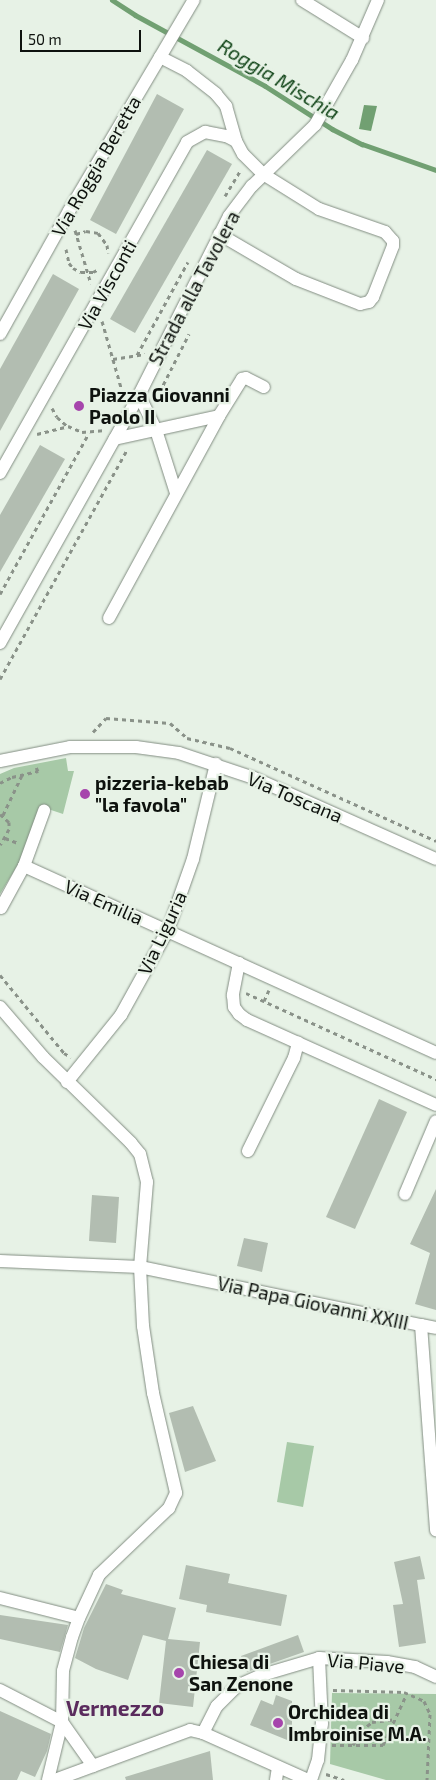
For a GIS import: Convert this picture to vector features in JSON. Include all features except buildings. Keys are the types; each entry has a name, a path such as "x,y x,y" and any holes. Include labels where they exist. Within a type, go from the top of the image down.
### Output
{"street":[{"name":"Via Roggia Beretta","path":"0,334 69,211 194,0"},
{"path":"302,0 363,38"},
{"name":"Strada alla Tavolera","path":"0,643 139,395 219,234 242,198 263,174 315,125 326,109 363,38 378,0"},
{"path":"160,57 187,71 216,94 226,106 236,141 243,154 263,174 319,209 390,236 393,246 373,297 369,302 360,304 271,266 219,234"},
{"name":"Via Visconti","path":"0,473 187,142 205,132 226,136 236,141"},
{"path":"109,618 176,493 242,379 246,378 264,387"},
{"path":"139,395 156,430 176,493"},
{"path":"114,440 219,416"},
{"name":"Via Toscana","path":"0,761 70,747 136,747 179,754 216,764 312,803 436,859"},
{"name":"Via Liguria","path":"68,1082 121,1015 168,930 194,859 216,764"},
{"path":"1,908 24,866 44,811"},
{"name":"Via Emilia","path":"24,866 168,930 436,1054"},
{"path":"239,963 233,993 234,1007 239,1014 298,1043 436,1105"},
{"path":"0,1007 22,1034 140,1154 147,1182 140,1267 143,1326 153,1393 176,1493 169,1508 99,1576 79,1618 63,1670 62,1722 48,1780"},
{"path":"248,1151 294,1058 298,1043"},
{"path":"405,1194 436,1121"},
{"name":"Via Papa Giovanni XXIII","path":"0,1261 140,1267 421,1325 436,1530"},
{"path":"421,1325 436,1328"},
{"path":"0,1598 79,1618"},
{"path":"56,1780 185,1732 197,1730 277,1774 309,1780 318,1760 322,1724 319,1658"},
{"name":"Via Piave","path":"203,1733 217,1706 237,1686 262,1675 319,1658 388,1662 415,1667 436,1676"},
{"path":"0,1690 62,1722 93,1766"}],"path":[{"path":"76,234 86,231 98,233 107,245 106,261"},
{"path":"66,248 69,262 81,272 93,272 101,268"},
{"path":"147,411 155,401 188,334"},
{"path":"113,359 160,352"},
{"path":"119,401 124,394"},
{"path":"19,439 68,426 89,433 103,431 107,423"},
{"path":"0,594 89,433"},
{"path":"0,679 130,445 140,442 138,434"},
{"path":"0,845 9,829 9,822 2,815 22,775"},
{"path":"0,975 64,1053 82,1065"},
{"path":"233,993 244,992 436,1079"},
{"path":"320,1690 407,1693 424,1702 430,1714 427,1780"},
{"path":"329,1745 383,1745 407,1693"},
{"path":"353,1745 361,1731 372,1722 395,1719"}],"shaded area":[{"path":"364,105 377,106 371,131 359,129"},
{"path":"66,758 68,771 74,771 63,814 42,807 19,863 0,894 0,774 14,768"},
{"path":"287,1442 314,1446 303,1507 277,1502"},
{"path":"332,1693 436,1694 436,1780 386,1780 330,1764"}],"waterway":[{"name":"Roggia Mischia","path":"112,0 135,15 265,86 332,129 362,144 436,170"}],"place":[{"name":"Piazza Giovanni Paolo II","path":"79,406"},
{"name":"pizzeria-kebab \"la favola\"","path":"85,794"},
{"name":"Chiesa di San Zenone","path":"179,1673"},
{"name":"Orchidea di Imbroinise M.A.","path":"278,1723"}],"district":[{"name":"Vermezzo","path":"115,1708"}]}
